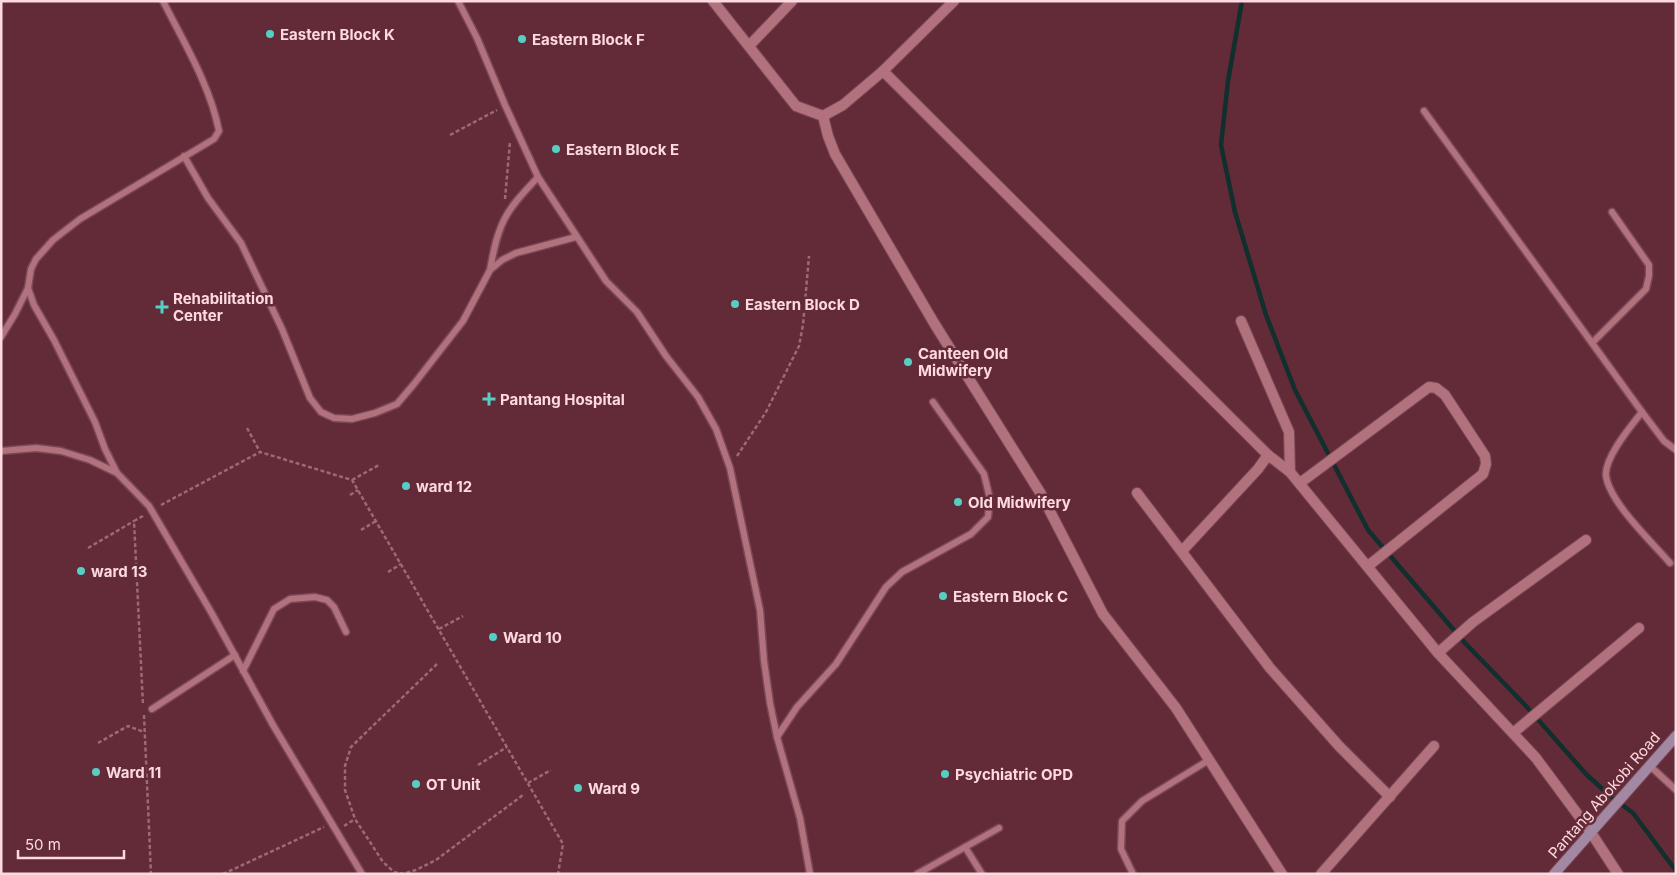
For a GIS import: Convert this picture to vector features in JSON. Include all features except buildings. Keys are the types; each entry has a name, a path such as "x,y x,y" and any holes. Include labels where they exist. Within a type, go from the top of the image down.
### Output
{"street":[{"path":"713,1 796,106 823,116 843,105 883,71 954,1"},
{"path":"749,46 792,1"},
{"path":"883,71 1268,455 1290,472 1438,653 1536,758 1590,831 1618,874"},
{"path":"823,116 835,154 934,323 1041,494 1103,614 1176,708 1282,874"},
{"path":"1241,321 1289,432 1290,472"},
{"path":"1300,483 1429,387 1436,388 1445,395 1485,456 1486,464 1483,474 1368,566"},
{"path":"1182,551 1258,469 1268,455"},
{"path":"1137,493 1270,668 1339,746 1390,797"},
{"path":"1438,653 1473,622 1586,540"},
{"path":"1513,733 1639,628"},
{"name":"Pantang Abokobi Road","path":"1554,874 1590,831 1676,736"},
{"path":"1321,874 1434,746"}],"lane":[{"path":"1,336 28,288 31,269 36,259 53,240 80,219 214,139 219,131 216,112 163,1"},
{"path":"458,1 477,38 538,177 606,281 637,312 666,356 698,397 716,429 730,468 760,610 770,703 777,737 800,818 810,874"},
{"path":"1424,111 1642,412 1664,441 1676,450"},
{"path":"184,156 208,198 241,243 282,329 310,398 321,412 334,418 352,419 375,413 397,404 414,384 462,321 490,270 496,241 504,221 520,196 538,177"},
{"path":"1592,343 1646,289 1649,276 1649,265 1612,212"},
{"path":"490,270 502,260 516,253 576,237"},
{"path":"28,288 34,305 96,422 105,450 117,473 152,510 212,612 273,725 362,874"},
{"path":"777,737 797,707 836,664 886,587 902,572 971,534 988,517 990,499 984,474 933,402"},
{"path":"1642,412 1619,443 1610,459 1606,475 1614,495 1627,515 1670,563"},
{"path":"1,450 36,448 61,451 90,460 117,473"},
{"path":"243,671 274,609 290,599 315,597 327,600 334,607 346,632"},
{"path":"152,709 235,655"},
{"path":"1133,874 1121,849 1122,821 1142,801 1210,760"},
{"path":"1649,765 1676,790"},
{"path":"917,874 999,828"},
{"path":"966,847 982,874"}],"path":[{"path":"450,135 505,105"},
{"path":"504,221 512,121"},
{"path":"730,468 766,412 799,346 803,326 809,256"},
{"path":"247,428 260,452 352,480 563,844 558,874"},
{"path":"88,548 152,510 260,452"},
{"path":"352,480 379,465"},
{"path":"350,495 358,490"},
{"path":"134,521 151,874"},
{"path":"361,530 376,521"},
{"path":"388,572 401,564"},
{"path":"438,629 463,616"},
{"path":"437,664 351,747 345,766 345,790 355,819 383,862 394,872 403,874 416,870 436,860 523,795"},
{"path":"98,743 128,726 144,732"},
{"path":"478,765 507,748"},
{"path":"528,783 551,770"},
{"path":"223,874 332,823"}],"waterway":[{"path":"1242,1 1228,81 1221,145 1235,212 1266,315 1295,390 1368,530 1465,643 1526,706 1586,774 1633,813 1676,871"}],"place":[{"name":"Eastern Block K","path":"270,34"},
{"name":"Eastern Block F","path":"522,39"},
{"name":"Eastern Block E","path":"556,149"},
{"name":"Eastern Block D","path":"735,304"},
{"name":"Rehabilitation Center","path":"162,307"},
{"name":"Canteen Old Midwifery","path":"908,362"},
{"name":"Pantang Hospital","path":"489,399"},
{"name":"ward 12","path":"406,486"},
{"name":"Old Midwifery","path":"958,502"},
{"name":"ward 13","path":"81,571"},
{"name":"Eastern Block C","path":"943,596"},
{"name":"Ward 10","path":"493,637"},
{"name":"Ward 11","path":"96,772"},
{"name":"Psychiatric OPD","path":"945,774"},
{"name":"OT Unit","path":"416,784"},
{"name":"Ward 9","path":"578,788"}]}
